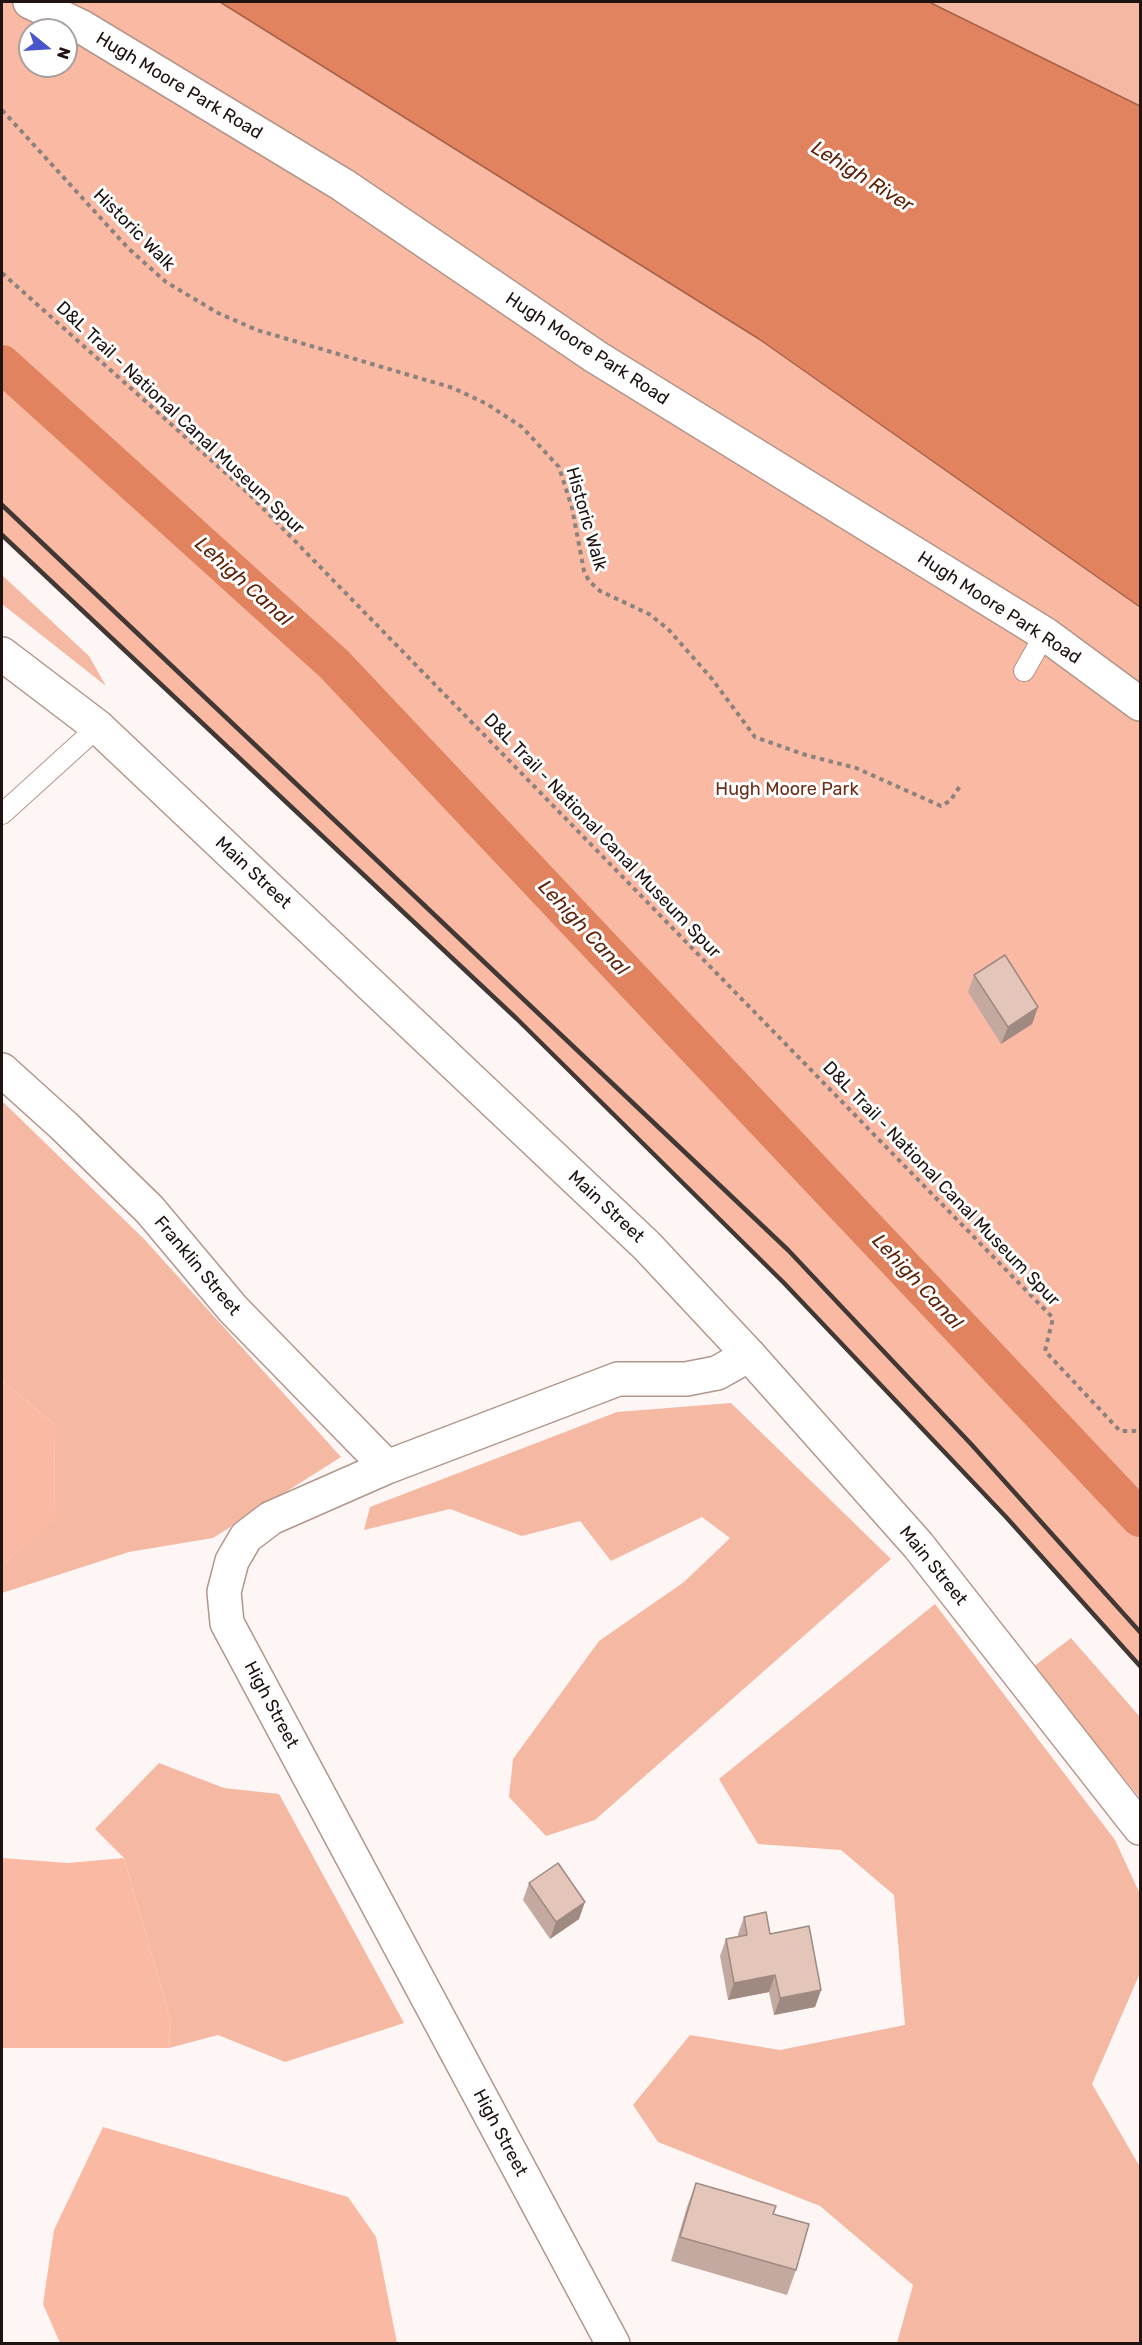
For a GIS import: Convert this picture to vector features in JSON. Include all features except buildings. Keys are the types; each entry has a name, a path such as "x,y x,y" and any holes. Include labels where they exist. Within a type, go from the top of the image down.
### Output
{"street":[{"name":"Hugh Moore Park Road","path":"30,2 82,27 343,185 596,357 1045,634 1140,704"},
{"name":"Main Street","path":"2,654 98,727 647,1246 749,1355 918,1545 1140,1828"},
{"name":"Franklin Street","path":"2,1070 64,1125 150,1210 233,1309 387,1467"},
{"name":"High Street","path":"613,2343 227,1623 224,1592 232,1561 246,1537 271,1518 387,1467 618,1379 686,1378 717,1373 749,1355"}],"lane":[{"path":"1024,671 1045,634"},
{"path":"2,814 98,727"}],"path":[{"name":"Historic Walk","path":"2,110 128,248 166,282 218,313 257,330 453,388 487,404 522,428 559,467 572,508 584,571 589,581 600,591 649,614 668,629 712,679 755,737 806,755 856,768 941,806 950,801 960,786"},
{"name":"D&L Trail - National Canal Museum Spur","path":"2,273 249,494 1053,1318 1045,1351 1120,1431 1140,1431"}],"green space":[{"name":"Hugh Moore Park","path":"2,2 220,2 759,339 1140,607 1140,1666 1006,1517 784,1283 517,1019 2,535"},
{"path":"2,1380 54,1424 55,1520 2,1565"},
{"path":"2,1858 68,1863 124,1858 171,2021 169,2048 2,2048"},
{"path":"103,2127 348,2197 376,2237 397,2343 60,2343 43,2304 54,2230"}],"shaded area":[{"path":"929,2 1140,2 1140,106"},
{"path":"2,575 89,656 106,686 2,604"},
{"path":"2,1101 144,1239 341,1457 213,1538 129,1552 2,1593 2,1565 55,1519 54,1424 2,1380"},
{"path":"731,1403 891,1559 595,1820 546,1836 509,1797 513,1759 599,1641 684,1582 730,1538 702,1517 611,1561 580,1521 522,1536 450,1509 364,1530 370,1507 617,1412"},
{"path":"935,1604 1115,1840 1140,1894 1140,1973 1092,2084 1140,2167 1140,2343 897,2343 913,2285 820,2206 658,2142 633,2105 690,2035 780,2050 905,2025 894,1895 841,1850 758,1844 719,1779"},
{"path":"1071,1638 1140,1717 1140,1798 1033,1667"},
{"path":"159,1763 224,1788 279,1794 404,2023 285,2062 218,2035 169,2048 171,2021 124,1858 95,1829"}],"water":[{"name":"Lehigh River","path":"220,2 929,2 1140,106 1140,607 759,339"}],"waterway":[{"name":"Lehigh Canal","path":"2,364 334,664 1140,1518"}],"railway":[{"path":"2,505 788,1250 971,1444 1140,1632"},
{"path":"2,535 517,1019 784,1283 1006,1517 1140,1666"}]}
